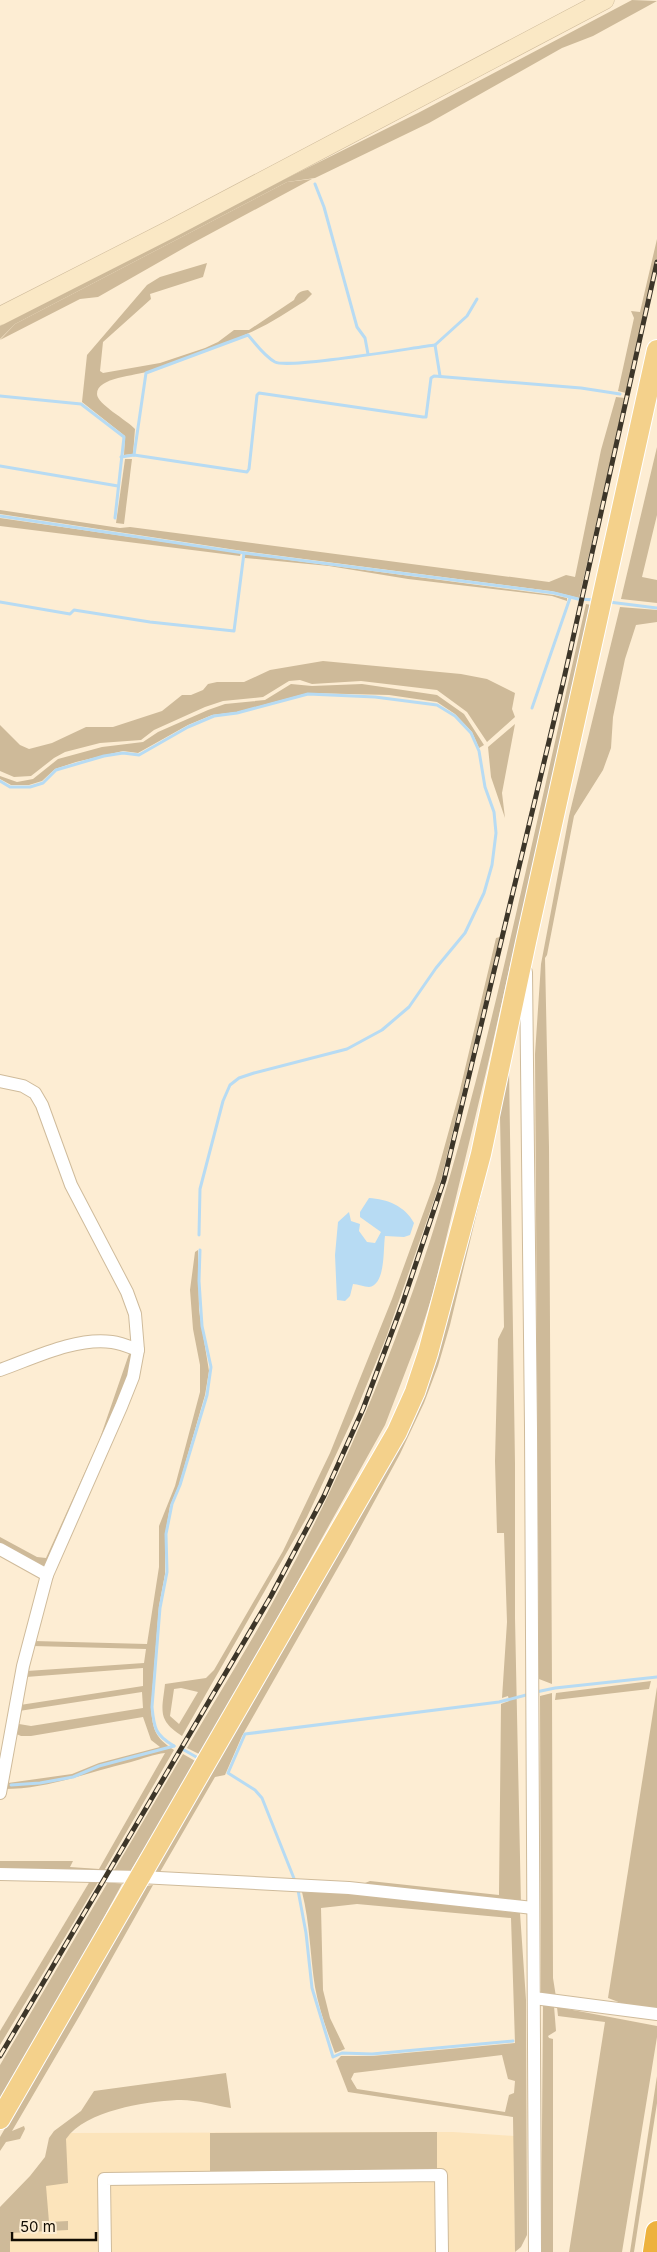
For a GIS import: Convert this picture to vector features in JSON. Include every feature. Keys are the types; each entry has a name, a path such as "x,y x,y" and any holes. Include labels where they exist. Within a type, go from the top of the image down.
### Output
{"highway":[{"path":"654,2252 657,2232"}],"main road":[{"path":"0,316 178,226 605,0"},
{"path":"0,2120 392,1440 415,1392 428,1353 481,1154 657,350"}],"street":[{"path":"526,942 531,1428 535,2252"},
{"path":"0,1081 24,1086 34,1093 42,1105 71,1185 128,1292 135,1314 138,1350 132,1377 121,1407 47,1576 23,1666 0,1793"},
{"path":"0,1370 69,1346 89,1343 112,1342 138,1350"},
{"path":"0,1549 47,1576"},
{"path":"0,1874 140,1877 349,1888 534,1908"},
{"path":"534,1998 657,2014"},
{"path":"105,2252 104,2178 441,2176 442,2252"}],"shaded area":[{"path":"632,0 657,1 593,36 562,48 429,123 315,178 287,182 15,324 0,339 0,326 283,180 418,113"},
{"path":"312,179 191,244 98,297 80,299 0,340 15,324 287,182"},
{"path":"657,239 657,258 626,393 618,391 634,318 631,311 640,312"},
{"path":"207,263 203,277 150,294 151,299 103,342 100,371 103,373 160,363 205,348 218,342 234,330 249,330 294,300 301,292 308,290 312,294 305,301 256,330 149,371 118,378 103,384 99,388 98,398 135,429 133,454 124,455 125,436 82,402 87,355 147,285 160,277"},
{"path":"616,397 625,398 579,598 551,591 243,551 0,514 0,510 120,528 130,527 549,582 566,575 575,577 601,450"},
{"path":"657,447 657,515 642,577 657,580 657,603 621,599"},
{"path":"125,459 132,459 124,524 116,523"},
{"path":"0,518 241,553 240,556 0,526"},
{"path":"245,554 554,595 567,598 567,601 552,596 408,579 329,566 245,558"},
{"path":"586,604 591,605 488,1064 433,1293 421,1331 385,1425 201,1755 187,1748 269,1609 332,1487 364,1417 393,1346 420,1270 446,1190 479,1069"},
{"path":"620,607 657,610 657,622 636,625 625,659 613,717 611,748 603,770 574,816 545,958 549,1147 552,1684 539,1679 535,1054 541,964 569,816"},
{"path":"323,661 461,674 487,679 515,693 512,709 515,717 487,742 467,712 437,690 361,681 312,684 300,680 289,681 263,697 223,701 205,707 154,730 141,740 100,743 65,752 31,776 14,777 0,771 0,725 20,745 29,749 52,743 86,727 113,727 162,711 182,695 191,695 203,690 208,684 244,682 270,670"},
{"path":"291,684 312,686 362,684 437,695 464,714 484,745 479,748 472,732 455,714 437,702 389,695 308,693 237,712 212,715 188,725 138,753 123,751 76,762 55,769 42,781 29,785 11,785 0,779 0,776 17,782 33,779 58,759 102,747 143,742 158,732 208,710 225,704 265,700"},
{"path":"515,724 502,793 505,818 491,777 488,747"},
{"path":"500,937 441,1180 386,1338 353,1418 307,1517 182,1736 168,1725 163,1714 165,1684 206,1678 214,1670 283,1551 330,1453 392,1299 435,1181 459,1094 496,938","holes":["181,1688 198,1692 179,1724 170,1716 174,1689"]},
{"path":"509,1068 515,1463 515,1618 521,1905 360,1885 370,1881 499,1895 501,1704 509,1701 508,1696 502,1698 507,1622 504,1533 497,1533 495,1461 498,1339 504,1327 500,1116 450,1325 438,1366 424,1403 400,1454 348,1550 242,1736 225,1775 215,1777 160,1872 154,1873 386,1469"},
{"path":"198,1250 199,1310 209,1371 205,1395 179,1485 170,1506 165,1536 165,1574 159,1606 151,1708 156,1733 174,1750 102,1874 0,1869 0,1861 73,1861 70,1867 99,1869 165,1753 52,1783 4,1789 8,1783 72,1774 99,1763 160,1747 151,1740 143,1717 31,1736 21,1736 14,1733 19,1724 31,1726 143,1708 142,1692 19,1711 20,1705 143,1686 143,1668 26,1677 27,1671 144,1663 146,1649 33,1646 34,1641 147,1644 159,1567 159,1526 175,1486 200,1392 200,1365 193,1329 190,1290 195,1252"},
{"path":"129,1354 134,1355 131,1376 46,1564 42,1566 0,1544 0,1537 37,1557 46,1558 99,1441"},
{"path":"651,1681 649,1689 555,1700 556,1693"},
{"path":"657,1687 657,2013 642,2011 608,1998"},
{"path":"552,1693 553,1978 556,1997 541,1995 540,1696"},
{"path":"183,1754 197,1762 128,1875 112,1874"},
{"path":"90,1881 98,1882 0,2045 0,2031"},
{"path":"108,1882 122,1884 49,2018 0,2100 0,2065"},
{"path":"153,1885 12,2131 24,2126 25,2129 20,2139 6,2142 0,2151 0,2137 146,1886"},
{"path":"302,1892 349,1894 520,1913 526,2000 527,2235 521,2247 515,2252 513,2117 348,2092 336,2061 341,2056 372,2056 515,2043 511,1918 357,1904 321,1908 323,1990 330,2018 345,2049 335,2053 321,2012 315,1987","holes":["502,2055 508,2079 515,2081 514,2093 509,2095 505,2112 357,2089 351,2079 354,2073"]},
{"path":"543,2005 554,2006 556,2031 548,2036 553,2039 553,2252 541,2252"},
{"path":"557,2007 657,2026 657,2037 622,2252 569,2252 605,2022 558,2016"},
{"path":"226,2073 231,2108 184,2100 149,2103 101,2114 75,2129 66,2139 68,2183 46,2186 49,2222 68,2221 68,2230 10,2233 10,2252 0,2252 0,2207 30,2176 45,2157 49,2138 54,2131 81,2111 94,2091"},
{"path":"657,2076 657,2103 634,2252 630,2252"},
{"path":"437,2132 437,2170 210,2175 210,2133"},
{"path":"453,2132 514,2136 515,2252 0,2252 0,2229 70,2133"}],"water":[{"path":"369,1198 395,1204 406,1212 414,1223 410,1235 404,1237 385,1236 383,1265 378,1280 374,1285 369,1287 353,1284 350,1296 345,1301 337,1300 335,1255 338,1222 349,1212 351,1221 360,1224 359,1231 367,1242 375,1243 381,1232 360,1217 360,1212"}],"waterway":[{"path":"315,184 324,207 357,327 365,338 368,354"},
{"path":"435,345 467,316 477,299"},
{"path":"134,455 146,373 248,335 260,350 271,359 275,362 285,363 303,363 435,345 440,376"},
{"path":"121,457 134,455 247,472 249,469 257,395 259,393 423,417 426,417 431,378 434,376 581,388 620,394"},
{"path":"0,396 81,404 124,437 115,518"},
{"path":"0,466 118,486"},
{"path":"0,516 244,553 596,600"},
{"path":"0,602 70,614 74,610 150,622 234,631 244,553"},
{"path":"532,708 570,598"},
{"path":"609,602 657,608"},
{"path":"0,781 10,787 30,787 43,783 56,770 104,756 123,753 139,755 188,727 214,716 237,713 308,694 375,697 437,705 455,716 471,733 479,751 485,787 494,812 496,833 492,865 484,893 465,933 436,968 409,1007 382,1030 347,1049 254,1073 239,1078 230,1085 223,1101 200,1189 199,1235"},
{"path":"174,1746 159,1734 152,1707 160,1608 167,1572 166,1534 172,1504 180,1485 207,1395 211,1367 202,1326 199,1281 200,1250"},
{"path":"536,1692 555,1688 657,1677"},
{"path":"295,1881 262,1798 255,1790 228,1773 245,1734 499,1702 530,1694"},
{"path":"11,1785 40,1783 73,1777 99,1766 174,1746"},
{"path":"184,1750 198,1758"},
{"path":"298,1890 306,1933 312,1988 333,2057 342,2053 372,2054 513,2041"}],"railway":[{"path":"0,2056 271,1596 324,1496 363,1409 402,1305 444,1180 563,683 657,262"}]}
